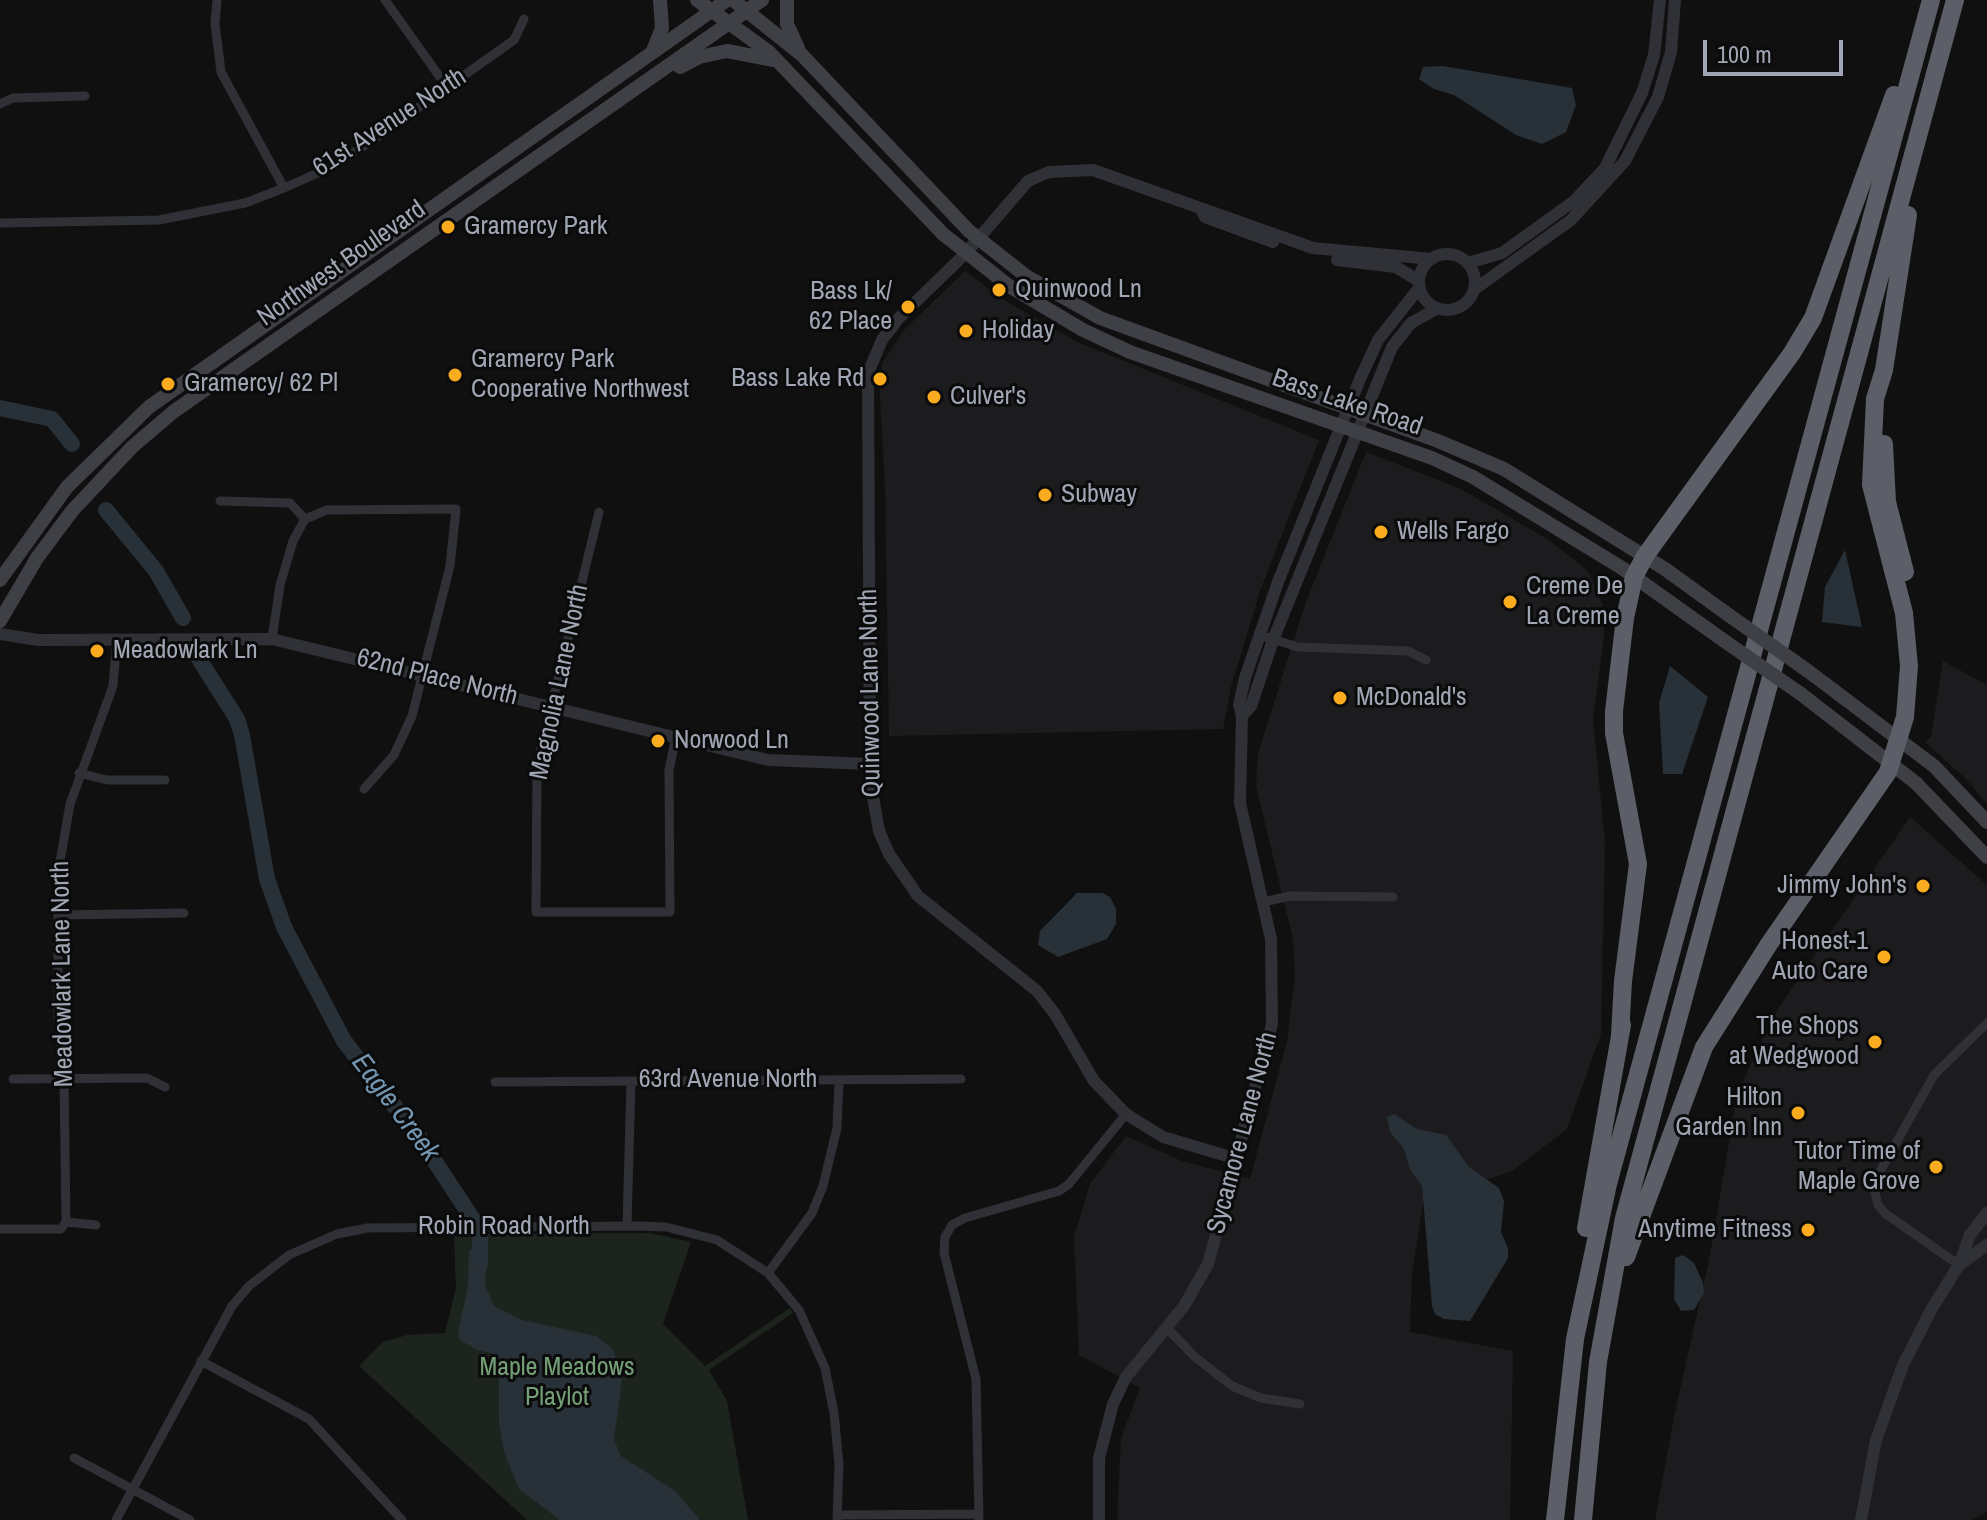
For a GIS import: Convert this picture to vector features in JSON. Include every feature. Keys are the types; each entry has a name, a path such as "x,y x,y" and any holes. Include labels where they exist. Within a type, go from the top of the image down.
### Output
{"highway":[{"path":"1562,1437 1575,1339 1608,1184 1931,0"},
{"path":"1583,1520 1591,1417 1605,1317 1640,1157 1955,0"},
{"path":"1555,1520 1570,1325 1620,1035 1640,944 1650,857 1618,687 1625,618 1634,577 1645,556 1792,353 1813,318 1905,62 1925,23"},
{"path":"1605,1317 1687,1085 1704,1047 1769,944 1888,772 1898,737 1907,702 1909,666 1904,613 1871,485 1875,399 1884,370 1896,279 1946,36"}],"main road":[{"path":"652,53 662,28 660,0"},
{"name":"Bass Lake Road","path":"697,0 731,21 780,62 965,254 1055,315 1108,342 1350,428 1473,477 1634,577 1801,694 1931,796 1987,857"},
{"name":"Northwest Boulevard","path":"0,580 67,487 149,407 727,0"},
{"name":"Bass Lake Road","path":"733,0 802,55 978,239 1026,276 1100,318 1504,469 1645,556 1808,671 1934,766 1987,822"},
{"name":"Northwest Boulevard","path":"0,621 54,534 132,447 173,412 762,0"},
{"path":"787,0 787,24 802,55"},
{"path":"594,117 614,113 689,61 710,53 742,52 780,62"},
{"path":"358,282 363,265 474,187 488,168"}],"street":[{"path":"217,0 215,23 221,72 284,188"},
{"path":"385,0 447,87"},
{"path":"1468,263 1502,253 1574,201 1605,168 1642,93 1659,28 1660,0"},
{"path":"1475,289 1571,220 1625,161 1658,97 1671,52 1675,0"},
{"name":"61st Avenue North","path":"0,223 159,220 203,213 284,188 367,144 514,40 524,19"},
{"path":"0,104 13,98 85,96"},
{"name":"Quinwood Lane North","path":"1237,1159 1163,1137 1126,1114 1094,1081 1055,1014 1037,991 914,891 889,854 879,831 873,803 870,764 868,373 874,354 889,330 965,254 1028,181 1049,172 1093,170 1201,209 1211,209 1308,250"},
{"path":"1308,250 1396,267 1419,285 1426,302 1438,308"},
{"path":"1308,250 1432,259 1456,256 1468,263 1475,275 1475,289 1468,303 1460,307 1438,308 1411,323 1400,336 1356,412"},
{"path":"1356,412 1378,340 1419,285 1422,268 1432,259"},
{"name":"Sycamore Lane North","path":"1242,716 1251,706 1356,412"},
{"name":"Sycamore Lane North","path":"1099,1520 1099,1458 1113,1404 1126,1377 1184,1306 1208,1264 1272,1024 1274,966 1240,803 1242,716 1239,705 1259,635 1350,428"},
{"path":"220,501 290,503 305,519"},
{"path":"272,639 280,585 296,533 305,519 327,510 456,509 450,566 405,735 394,755 364,789"},
{"name":"Magnolia Lane North","path":"599,512 536,778 536,912 670,912 669,770 676,737"},
{"name":"62nd Place North","path":"0,634 38,640 272,639 768,760 870,764"},
{"path":"1259,635 1311,648 1399,650 1426,660"},
{"name":"Meadowlark Lane North","path":"66,1222 64,1079 58,1016 58,915 63,833 79,773 113,686 117,638"},
{"path":"79,773 107,780 165,780"},
{"path":"1263,902 1290,896 1393,897"},
{"path":"58,915 184,913"},
{"path":"1959,1265 1886,1214 1878,1205 1873,1184 1934,1075 1987,1023"},
{"path":"13,1079 147,1078 165,1087"},
{"name":"63rd Avenue North","path":"495,1082 961,1079"},
{"path":"768,1273 803,1226 823,1186 837,1128 839,1080"},
{"path":"627,1226 631,1081"},
{"path":"837,1518 979,1517 976,1379 944,1253 945,1237 952,1225 965,1218 1059,1191 1069,1184 1126,1114"},
{"path":"1861,1520 1876,1440 1899,1377 1916,1336 1959,1265 1970,1235 1987,1213"},
{"path":"0,1229 61,1229 66,1222 96,1225"},
{"name":"Robin Road North","path":"116,1520 232,1306 249,1286 289,1255 337,1234 367,1228 627,1226 666,1227 692,1232 729,1247 768,1273 799,1310 825,1368 836,1430 837,1518"},
{"path":"1959,1265 1987,1245"},
{"path":"1166,1327 1195,1357 1232,1386 1261,1398 1300,1404"},
{"path":"201,1361 309,1419 402,1520"},
{"path":"74,1458 190,1520"}],"shaded area":[{"path":"1443,66 1572,88 1576,105 1566,132 1542,144 1516,135 1454,95 1434,89 1419,79 1423,67"},
{"path":"965,271 1004,300 1077,342 1319,440 1260,591 1231,687 1223,729 889,736 885,487 879,378 883,362 904,330"},
{"path":"1366,452 1459,488 1549,540 1588,571 1603,606 1604,636 1593,719 1605,842 1601,1034 1567,1129 1512,1171 1423,1202 1412,1275 1410,1332 1513,1351 1510,1520 1117,1520 1121,1438 1140,1388 1079,1355 1074,1237 1090,1184 1126,1136 1182,1161 1250,1179 1287,1041 1295,976 1293,939 1256,786 1258,753 1306,602"},
{"path":"1845,550 1862,627 1822,622 1825,587"},
{"path":"1943,661 1987,685 1987,804 1966,779 1925,742 1931,737"},
{"path":"1670,666 1708,697 1682,774 1663,774 1659,703"},
{"path":"1910,817 1987,885 1987,1512 1972,1520 1655,1520 1709,1260 1737,1095 1773,1016"},
{"path":"1077,893 1102,893 1110,897 1116,909 1116,924 1107,939 1058,957 1038,945 1040,931"},
{"path":"1394,1114 1417,1129 1446,1135 1469,1167 1499,1188 1504,1201 1501,1232 1508,1248 1508,1258 1470,1321 1444,1319 1435,1314 1432,1306 1422,1186 1410,1169 1404,1149 1390,1132 1387,1117"},
{"path":"480,1244 487,1254 485,1285 494,1306 522,1320 596,1336 611,1347 623,1372 614,1440 621,1456 675,1491 700,1520 560,1520 519,1489 504,1452 499,1421 499,1360 492,1353 477,1350 460,1340 458,1333 468,1286 469,1251"},
{"path":"1683,1255 1694,1263 1703,1283 1704,1293 1694,1310 1681,1311 1674,1299 1675,1258"}],"green space":[{"name":"Maple Meadows Playlot","path":"650,1233 691,1242 663,1324 705,1366 790,1308 793,1313 709,1370 727,1401 748,1520 527,1520 359,1366 383,1342 407,1335 445,1333 456,1288 454,1234"}],"waterway":[{"name":"Eagle Creek","path":"0,408 52,419 72,444"},
{"name":"Eagle Creek","path":"106,510 156,571 183,618"},
{"name":"Eagle Creek","path":"199,659 237,719 267,879 284,927 344,1041 420,1139 480,1230 480,1264"}],"place":[{"name":"Gramercy Park","path":"448,227"},
{"name":"Quinwood Ln","path":"999,290"},
{"name":"Bass Lk/ 62 Place","path":"908,307"},
{"name":"Holiday","path":"966,331"},
{"name":"Gramercy Park Cooperative Northwest","path":"455,375"},
{"name":"Bass Lake Rd","path":"880,379"},
{"name":"Gramercy/ 62 Pl","path":"168,384"},
{"name":"Culver's","path":"934,397"},
{"name":"Subway","path":"1045,495"},
{"name":"Wells Fargo","path":"1381,532"},
{"name":"Creme De La Creme","path":"1510,602"},
{"name":"Meadowlark Ln","path":"97,651"},
{"name":"McDonald's","path":"1340,698"},
{"name":"Norwood Ln","path":"658,741"},
{"name":"Jimmy John's","path":"1923,886"},
{"name":"Honest-1 Auto Care","path":"1884,957"},
{"name":"The Shops at Wedgwood","path":"1875,1042"},
{"name":"Hilton Garden Inn","path":"1798,1113"},
{"name":"Tutor Time of Maple Grove","path":"1936,1167"},
{"name":"Anytime Fitness","path":"1808,1230"}]}
